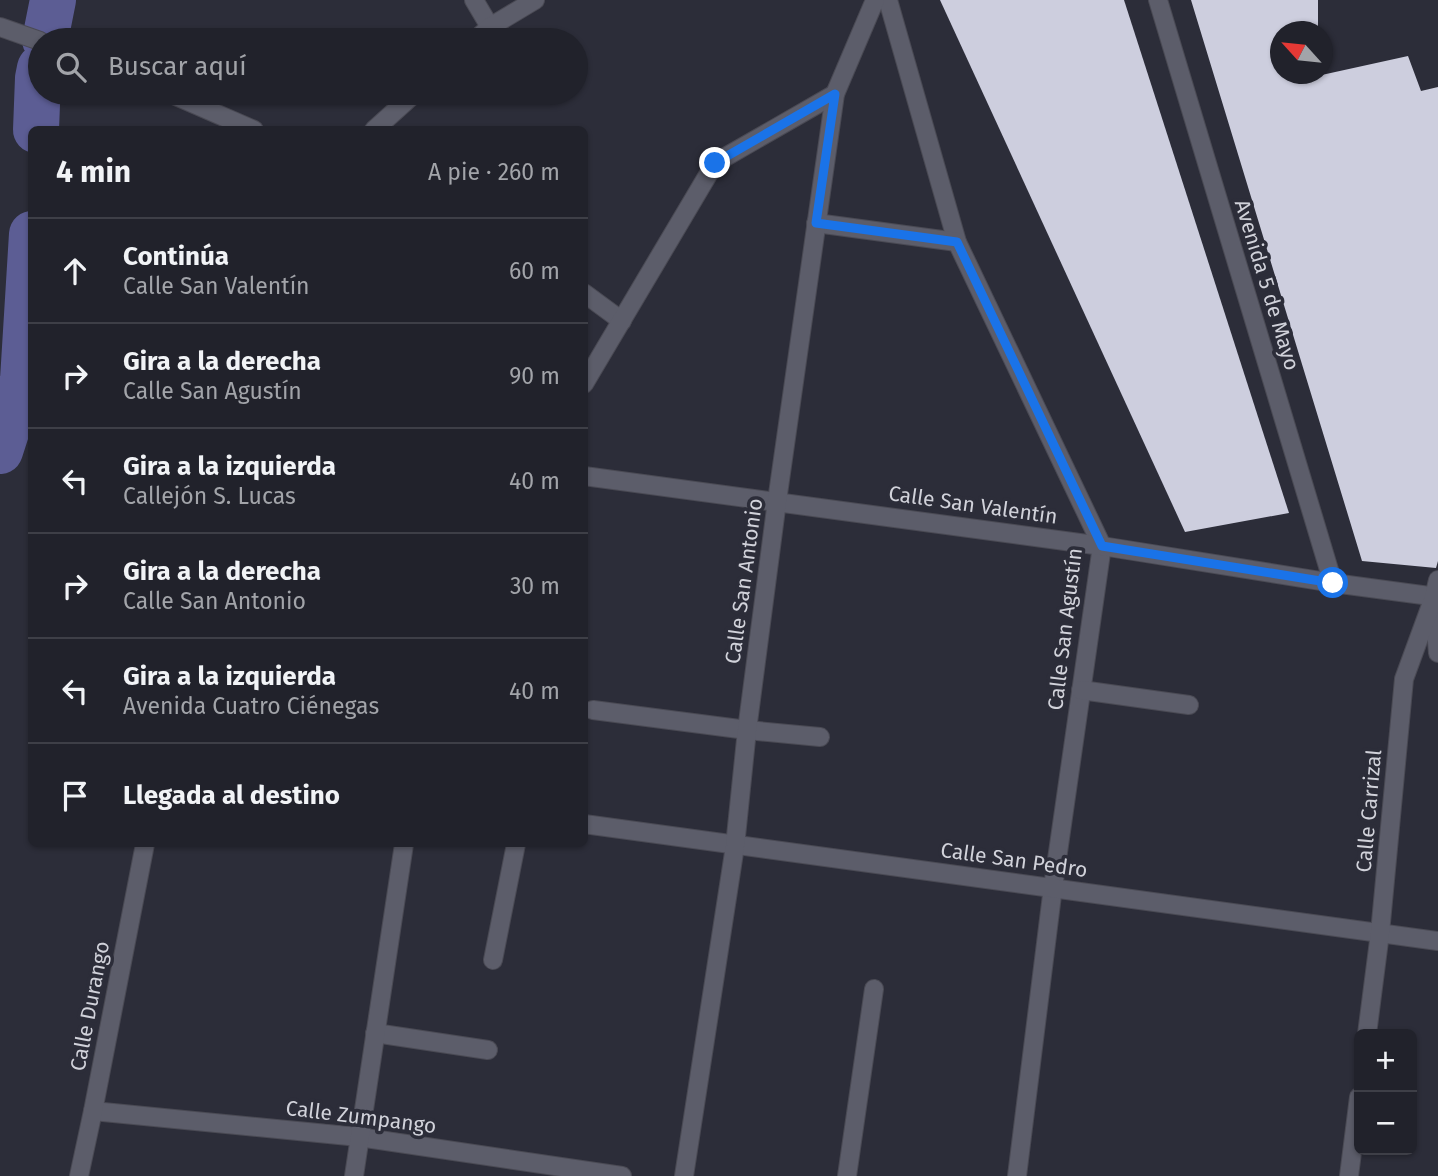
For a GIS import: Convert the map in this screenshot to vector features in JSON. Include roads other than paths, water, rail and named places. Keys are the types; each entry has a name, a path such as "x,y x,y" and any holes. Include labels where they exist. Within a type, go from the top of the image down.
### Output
{"street":[{"path":"474,0 490,27 536,0"},
{"name":"Calle San Antonio","path":"684,1176 735,846 747,730 777,501 835,94 875,0"},
{"name":"Calle San Agustín","path":"887,0 957,242 1102,546 1053,887 1017,1176"},
{"name":"Avenida 5 de Mayo","path":"1158,0 1333,583"},
{"path":"1,27 28,37"},
{"path":"588,377 715,163 835,94"},
{"path":"197,105 245,126"},
{"path":"378,126 402,105"},
{"path":"816,223 957,242"},
{"path":"588,296 622,321"},
{"name":"Calle San Valentín","path":"588,477 1102,546 1333,583 1437,591"},
{"path":"1437,591 1438,653"},
{"name":"Calle Carrizal","path":"1368,1029 1380,933 1404,679 1437,591"},
{"path":"1081,690 1189,705"},
{"path":"593,710 820,737"},
{"name":"Calle San Pedro","path":"588,825 1438,941"},
{"name":"Calle Durango","path":"79,1176 144,847"},
{"path":"354,1176 404,847"},
{"path":"493,960 515,847"},
{"path":"847,1176 874,989"},
{"path":"374,1033 488,1050"},
{"name":"Calle Zumpango","path":"93,1111 359,1137 622,1176"},
{"path":"1349,1176 1354,1136"}],"waterway":[{"path":"47,28 53,0"},
{"path":"36,126 37,105"},
{"path":"0,451 23,380 28,299"}]}
